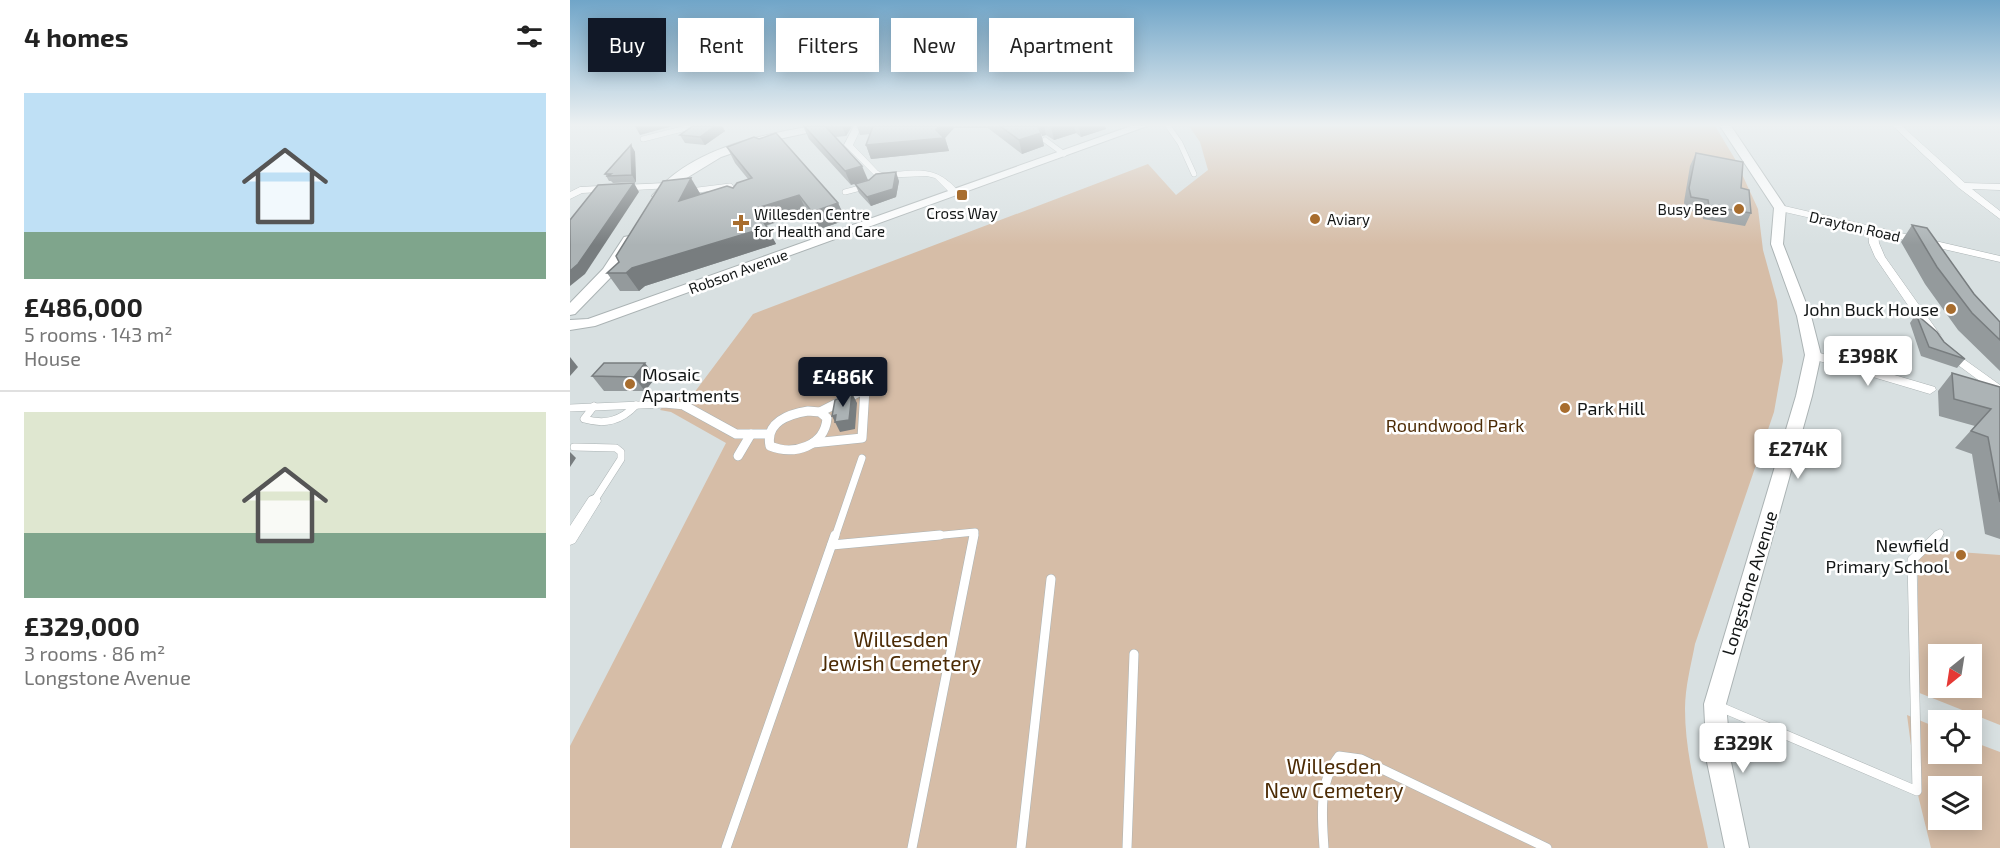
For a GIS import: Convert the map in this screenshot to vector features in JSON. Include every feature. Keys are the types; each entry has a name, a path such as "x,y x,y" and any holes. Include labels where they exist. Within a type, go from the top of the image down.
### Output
{"street":[{"path":"655,200 669,190 682,172 693,166"},
{"path":"868,166 875,173 875,181 927,173 938,176 955,193"},
{"name":"Robson Avenue","path":"570,325 601,320 1032,166"},
{"path":"1752,166 1780,208"},
{"path":"1940,166 2000,216"},
{"path":"1962,186 2000,187"},
{"path":"570,196 580,190 669,190"},
{"name":"Drayton Road","path":"1780,208 2000,259"},
{"name":"Longstone Avenue","path":"1737,848 1719,762 1715,704 1804,396 1813,355 1804,316 1777,244 1780,208"},
{"path":"1873,230 1874,243 1881,257 1942,347 2000,392"},
{"path":"570,311 608,272 634,233"},
{"path":"1931,244 1932,249 1941,259"},
{"path":"1813,355 1930,390"},
{"path":"813,443 862,438 866,389 820,412 808,411 788,416 772,427 768,434 770,446 783,451 803,448 813,443 822,436 828,424 827,418 820,412"},
{"path":"685,406 736,434 768,434"},
{"path":"738,456 751,434"},
{"path":"570,539 594,501"}],"lane":[{"path":"1190,166 1194,174"},
{"path":"845,192 875,181"},
{"path":"685,192 730,186 741,200"},
{"path":"570,408 664,404 685,406"},
{"path":"594,406 584,419 594,423 627,417 636,405"},
{"path":"574,447 616,448 621,452 621,459 594,501"},
{"path":"726,848 862,458"},
{"path":"832,545 975,532 912,848"},
{"path":"1715,704 1917,791 1912,560 1940,533"},
{"path":"1021,848 1052,579"},
{"path":"1128,848 1134,654"},
{"path":"1324,848 1324,781 1329,766 1339,756 1360,759 1547,848"}],"green space":[{"path":"1144,166 1149,166 1176,195 1208,170 1207,166 1738,166 1758,209 1763,250 1777,301 1783,361 1774,412 1695,644 1687,684 1685,709 1687,744 1708,848 570,848 570,746 726,443 671,412 660,410 669,398 691,397 753,314"},
{"path":"1918,549 2000,555 2000,725 1982,718 1982,710 1962,710 1932,698 1982,698 1982,644 1928,644 1928,696 1917,692"},
{"path":"1907,715 1928,724 1928,764 1982,764 1982,745 2000,752 2000,848 1931,848 1917,791"}],"building":[{"path":"613,166 632,166 632,175 608,176 611,174 605,174"},
{"path":"742,166 805,166 838,203 812,212 799,195 754,209 767,227 632,268 626,273 607,273 619,262 616,256 663,181 691,178 679,201 727,186 733,188 737,183 752,178"},
{"path":"840,166 862,166 845,171"},
{"path":"1693,166 1743,166 1741,188 1749,190 1751,213 1709,206 1708,200 1691,197 1689,188"},
{"path":"896,172 893,189 867,197 855,184 869,180 876,174"},
{"path":"634,183 578,264 570,271 570,220 598,185"},
{"path":"1912,225 1927,228 1974,294 2000,322 2000,340 1972,313 1937,267"},
{"path":"1916,314 1937,332 1944,342 1965,359 1929,347"},
{"path":"604,363 645,363 634,377 592,376"},
{"path":"1952,373 2000,387 2000,502 1988,437 1971,431 1991,409 1954,399"},
{"path":"852,393 849,420 835,422 836,415 832,416 835,400"}],"place":[{"name":"Cross Way","path":"962,195"},
{"name":"Busy Bees","path":"1739,209"},
{"name":"Aviary","path":"1315,219"},
{"name":"Willesden Centre for Health and Care","path":"741,223"},
{"name":"John Buck House","path":"1951,309"},
{"name":"Mosaic Apartments","path":"630,384"},
{"name":"Park Hill","path":"1565,408"},
{"name":"Newfield Primary School","path":"1961,555"}],"park label":[{"name":"Roundwood Park","path":"1455,425"},
{"name":"Willesden Jewish Cemetery","path":"901,650"},
{"name":"Willesden New Cemetery","path":"1334,777"}]}
